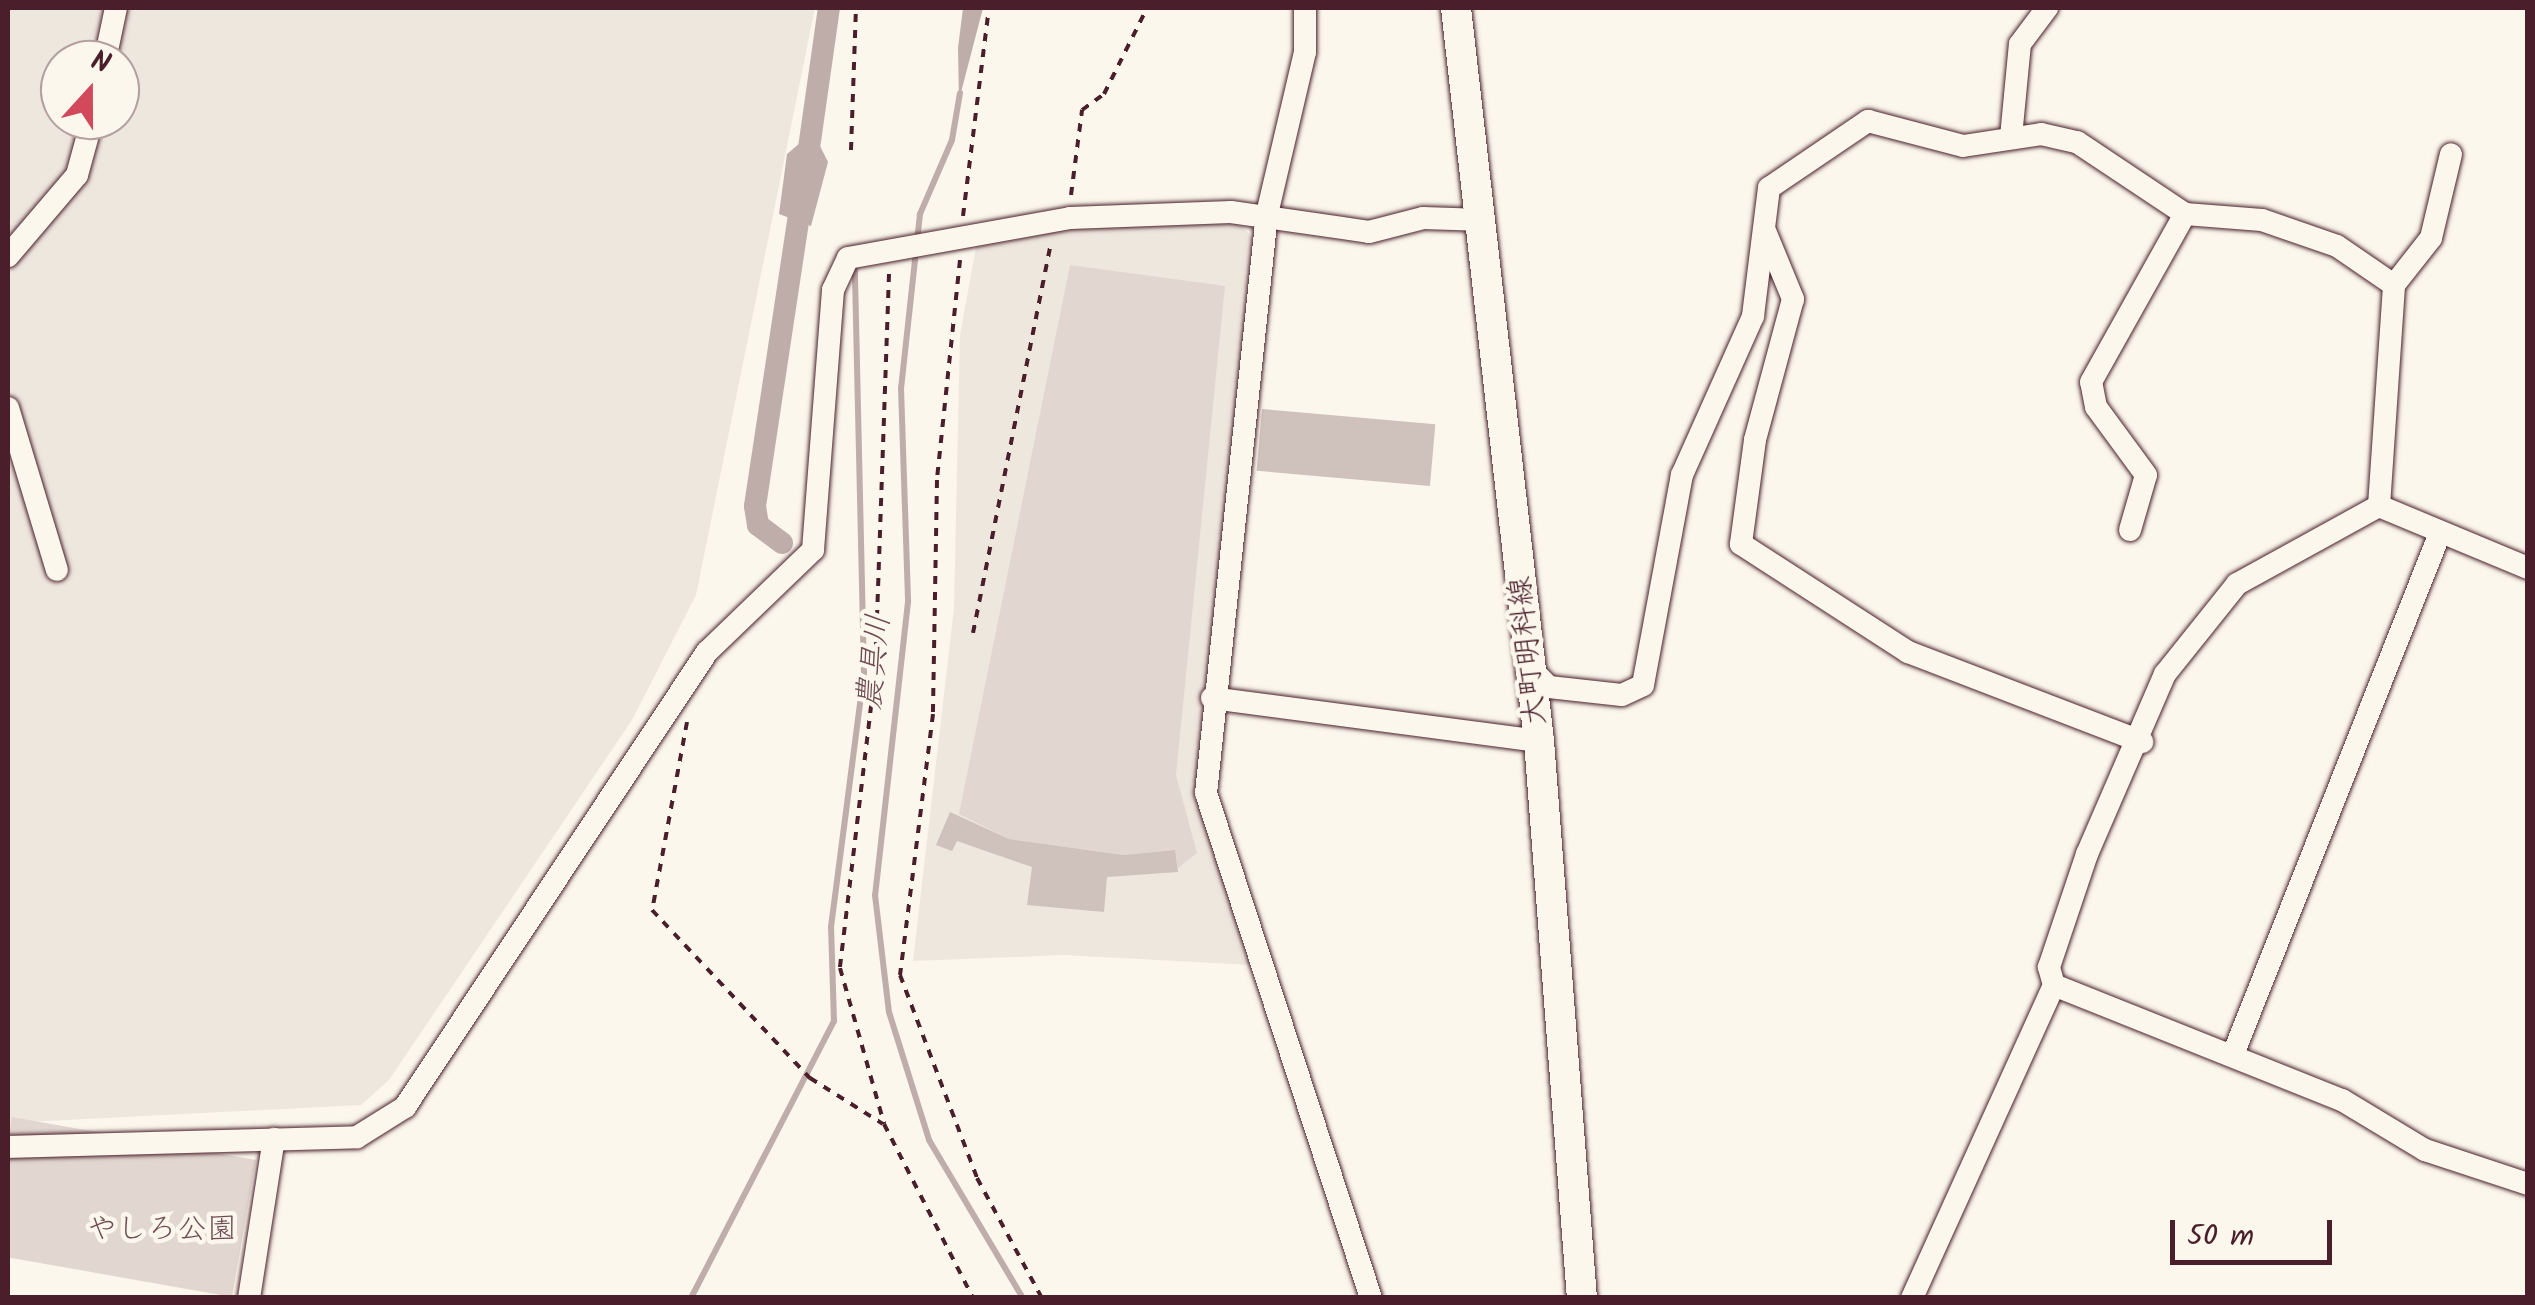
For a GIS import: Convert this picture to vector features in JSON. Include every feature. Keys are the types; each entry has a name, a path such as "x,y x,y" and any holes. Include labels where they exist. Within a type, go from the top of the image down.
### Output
{"main road":[{"name":"大町明科線","path":"1456,8 1484,220 1539,741 1582,1298"}],"street":[{"path":"109,40 116,8"},
{"path":"1305,8 1305,52 1267,214 1212,698 1210,811 1371,1298"},
{"path":"2012,137 2020,44 2047,8"},
{"path":"1531,669 1549,687 1622,695 1649,675 1682,475 1753,316 1761,224 1784,170 1868,122 1963,146 2012,137 2077,142 2185,214 2262,220 2336,246 2394,285"},
{"path":"8,256 77,175 87,140"},
{"path":"2379,506 2394,285 2431,238 2451,154"},
{"path":"8,1147 357,1137 405,1107 719,640 813,550 838,270 848,258 1070,218 1267,214 1369,232 1423,218 1484,220"},
{"path":"2130,530 2146,475 2096,407 2092,382 2185,214"},
{"path":"1761,224 1793,299 1755,440 1741,544 1908,652 2142,742"},
{"path":"8,408 56,570"},
{"path":"2379,506 2528,568"},
{"path":"1912,1298 2054,985 2049,967 2087,854 2142,742 2165,674 2200,620 2238,584 2379,506"},
{"path":"2234,1052 2440,534"},
{"path":"1212,698 1539,741"},
{"path":"2054,985 2234,1052 2370,1113 2425,1150 2528,1184"},
{"path":"249,1298 274,1139"}],"path":[{"path":"851,150 856,8"},
{"path":"989,8 962,195 937,480 933,714 900,975 977,1178 1042,1298"},
{"path":"974,633 1036,282 1070,218 1082,110 1104,94 1148,8"},
{"path":"894,250 875,672 840,927 844,1002 884,1124 973,1298"},
{"path":"685,688 682,782 652,910 810,1078 884,1124"}],"shaded area":[{"path":"8,8 815,8 696,595 632,720 389,1080 361,1105 8,1123"},
{"path":"963,8 983,8 959,100 958,48"},
{"path":"813,132 828,162 811,226 779,214 787,154"},
{"path":"1239,223 1258,244 1198,782 1250,965 1065,955 913,961 954,608 960,335 977,242 1045,228"}],"green space":[{"path":"1070,265 1225,286 1176,775 1197,853 1178,868 1174,850 1123,855 1009,839 959,814"},
{"name":"やしろ公園","path":"12,1117 256,1160 232,1297 8,1257 8,1138"}],"building":[{"path":"1262,409 1435,424 1430,486 1257,471"},
{"path":"950,812 1009,839 1123,855 1175,850 1178,872 1107,877 1104,912 1027,905 1032,867 957,841 952,851 936,845"}],"waterway":[{"path":"807,162 829,8"},
{"name":"農具川","path":"960,93 952,140 920,214 901,388 908,602 875,895 889,1012 929,1140 1023,1298"},
{"path":"782,543 758,525 755,506 802,194"},
{"path":"691,1298 834,1021 831,927 864,673 855,271"}]}
